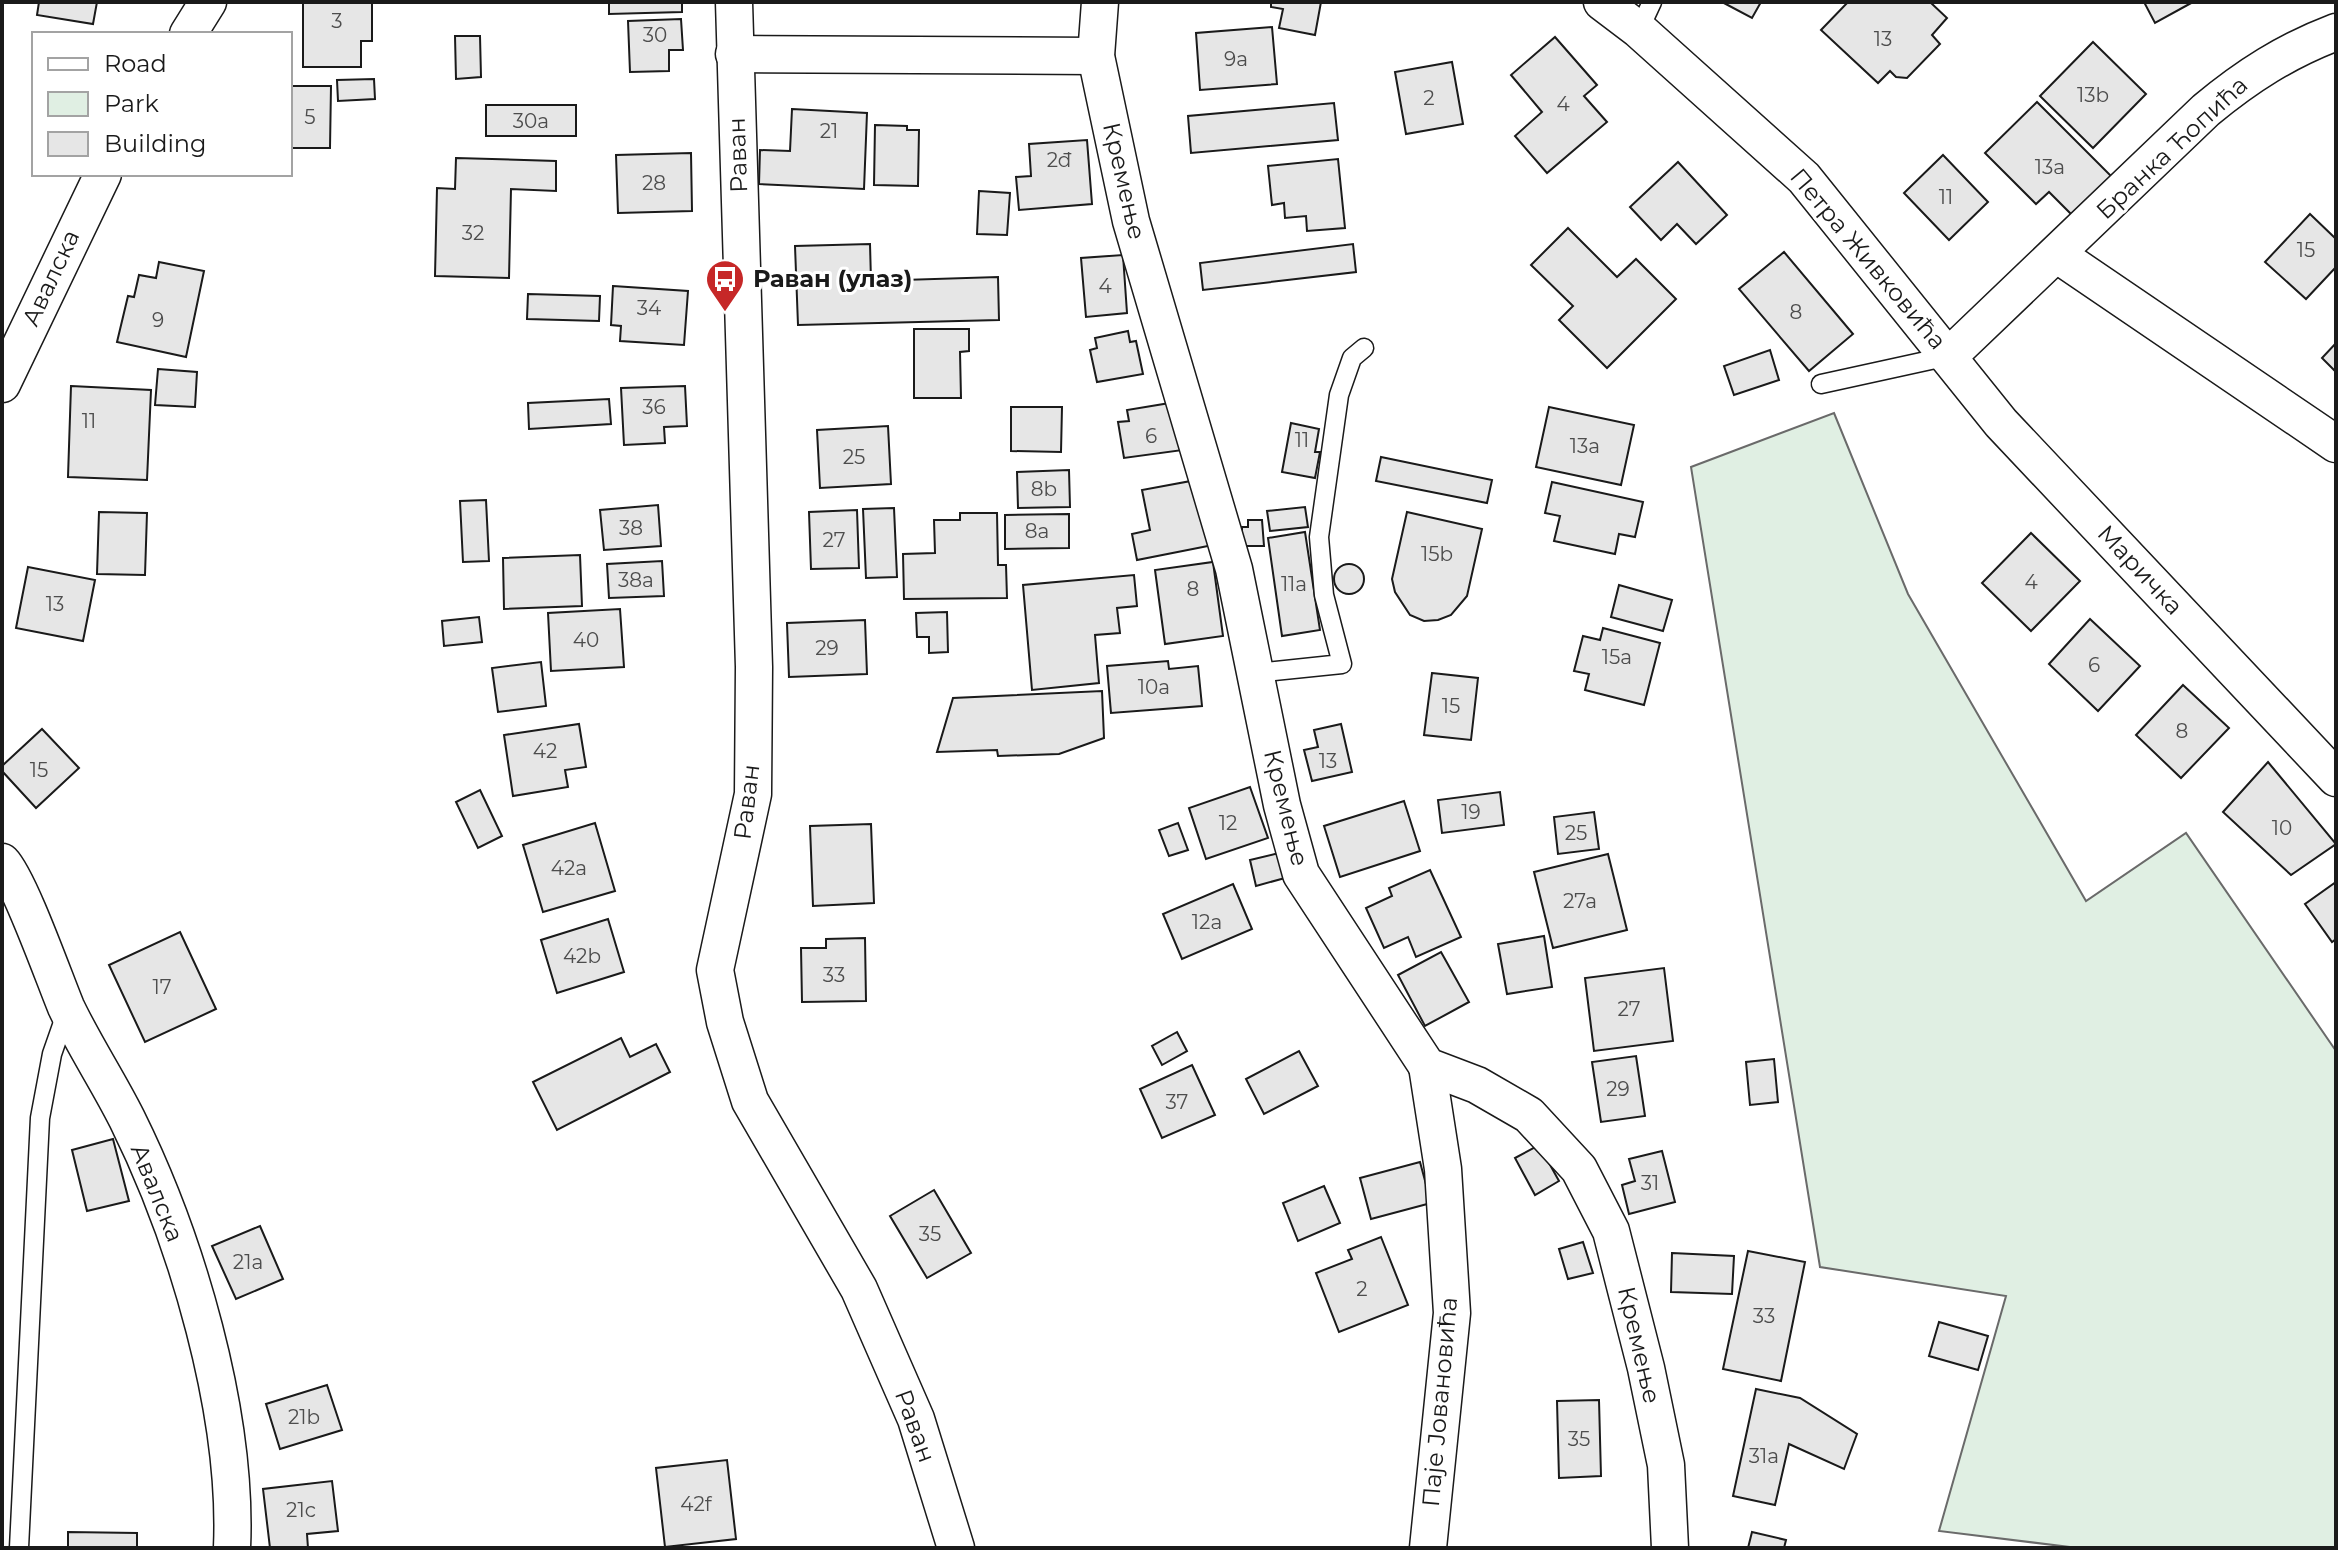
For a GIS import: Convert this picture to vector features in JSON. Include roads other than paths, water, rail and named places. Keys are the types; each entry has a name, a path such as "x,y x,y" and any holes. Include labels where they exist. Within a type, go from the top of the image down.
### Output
{"street":[{"path":"189,32 208,2"},
{"name":"Раван","path":"734,2 754,667 753,794 715,970 725,1022 750,1101 859,1289 916,1419 956,1548"},
{"name":"Кремење","path":"1100,2 1096,56 1131,221 1234,569 1282,805 1301,874 1427,1066 1477,1085 1529,1115 1579,1169 1611,1231 1666,1465 1670,1548"},
{"name":"Петра Живковића","path":"1602,2 1646,16 1804,178 1949,356 2058,255"},
{"name":"Бранка Ћопића","path":"2058,255 2206,110 2246,77 2291,49 2336,32"},
{"path":"734,54 1096,56"},
{"name":"Авалска","path":"2,384 102,176"},
{"path":"2058,255 2336,444"},
{"name":"Маричка","path":"1949,356 2001,423 2336,778"},
{"name":"Авалска","path":"2,862 68,1010 128,1121 186,1263 218,1400 226,1455 232,1548"},
{"name":"Паје Јовановића","path":"1427,1066 1443,1169 1452,1313 1428,1548"}],"lane":[{"path":"1256,673 1342,664 1324,595 1319,537 1339,395 1352,358 1364,348"},
{"path":"1821,384 1949,356"},
{"path":"19,1548 40,1118 52,1054 68,1010"}],"place":[{"name":"Раван (улаз)","path":"725,313"}]}
